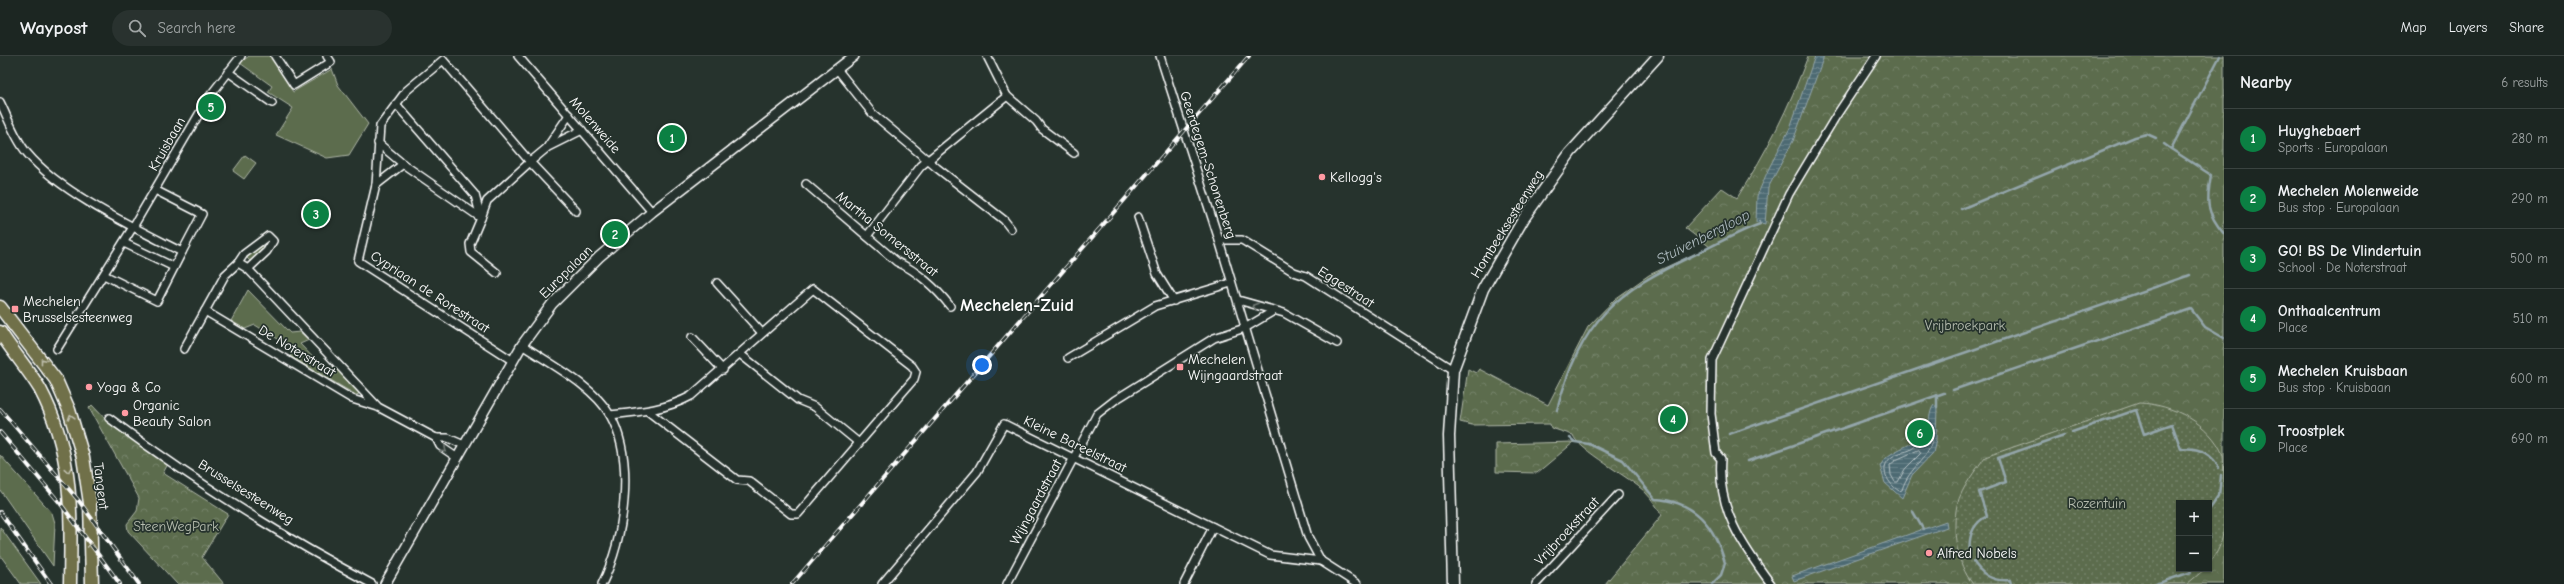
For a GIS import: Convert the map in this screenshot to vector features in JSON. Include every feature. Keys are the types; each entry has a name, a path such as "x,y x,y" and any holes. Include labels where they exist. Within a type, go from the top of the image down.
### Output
{"highway":[{"name":"Tangent","path":"0,307 46,366 62,395 76,433 87,480 90,503 92,584"},
{"path":"0,332 35,382 48,406 64,450 69,476 71,507 70,584"}],"main road":[{"name":"Hombeeksesteenweg","path":"1453,584 1449,436 1453,370 1483,289 1524,218 1570,153 1658,56"}],"street":[{"name":"Kruisbaan","path":"57,349 124,243 209,97 241,56"},
{"path":"275,56 294,85 331,62 327,56"},
{"name":"Molenweide","path":"518,56 652,212"},
{"name":"Europalaan","path":"385,584 456,457 522,345 552,304 573,281 652,212 854,56"},
{"path":"987,56 1006,96 1036,121 1042,129 1074,153"},
{"name":"Geerdegem-Schonenberg","path":"1160,56 1219,240 1231,283 1238,300 1308,537 1321,561 1357,584"},
{"path":"1771,584 1741,540 1724,506 1719,481 1721,459 1716,453 1711,414 1712,360 1789,194 1836,116 1876,56"},
{"name":"Cypriaan de Rorestraat","path":"513,361 358,261 376,185 380,126 406,92 443,60 530,162"},
{"path":"837,69 872,113 965,191 975,196 1004,220 1011,229"},
{"path":"228,72 272,103"},
{"path":"867,236 896,202 899,193 929,160 967,131 973,122 1006,96"},
{"path":"0,102 25,152 50,176 133,227 182,252"},
{"path":"396,104 475,195 481,218"},
{"path":"497,273 471,252 470,244 487,201 548,146 569,115"},
{"path":"548,146 582,130"},
{"path":"378,144 403,164 481,218"},
{"path":"530,162 576,211"},
{"path":"376,185 403,164"},
{"name":"Martha Somersstraat","path":"806,184 896,262 906,266 944,298 950,306"},
{"name":"Kruisbaan","path":"104,275 157,301 202,214 155,190"},
{"path":"1138,217 1157,274 1174,301"},
{"path":"184,349 224,275 238,263 244,254 268,236 274,241 267,251 248,269"},
{"name":"Eggestraat","path":"1219,240 1242,240 1294,272 1306,276 1453,370"},
{"path":"124,243 174,267"},
{"name":"De Noterstraat","path":"238,263 248,269 378,407"},
{"path":"717,282 762,333"},
{"path":"1068,358 1155,306 1231,283"},
{"path":"610,415 649,412 674,405 691,396 723,370 762,333 814,289 912,366 916,372 914,379 859,442 805,509 798,514 791,514 749,481 737,480 649,412"},
{"path":"1238,300 1272,312 1284,314 1337,343"},
{"name":"De Noterstraat","path":"205,311 352,400 378,407 436,438 448,438 464,445"},
{"name":"Wijngaardstraat","path":"1007,584 1097,414 1115,400 1214,338 1246,328 1272,312"},
{"path":"692,338 723,370"},
{"path":"522,345 585,388 610,415 620,439 624,501 617,544 602,584"},
{"path":"740,354 798,400 815,407 859,442"},
{"name":"Brusselsesteenweg","path":"109,418 154,452 242,509 372,584"},
{"name":"Kleine Bareelstraat","path":"882,584 978,472 1004,424 1270,555 1321,561"},
{"name":"De Noterstraat","path":"436,438 440,446 456,457"},
{"name":"Vrijbroekstraat","path":"1536,584 1618,495"},
{"path":"1184,584 1213,527"}],"green space":[{"path":"249,56 270,56 293,92 332,69 338,85 368,124 349,155 327,158 276,135 293,108 268,92 272,86 240,63"},
{"name":"Vrijbroekpark","path":"1808,56 2224,56 2224,584 1605,584 1662,515 1648,495 1638,486 1584,448 1573,435 1551,428 1550,424 1472,425 1460,422 1468,369 1476,373 1479,369 1548,405 1588,327 1615,299 1649,275 1710,247 1685,228 1722,188 1737,198 1777,129"},
{"path":"245,155 256,163 244,179 233,171"},
{"path":"263,244 263,251 250,261 247,258 249,254"},
{"path":"248,290 290,333 300,332 309,340 300,344 324,369 335,367 358,390 359,394 356,395 290,356 296,350 255,325 245,329 231,321"},
{"name":"Rozentuin","path":"2139,403 2152,404 2177,411 2188,417 2209,434 2223,455 2224,516 2222,538 2218,551 2212,560 2212,500 2176,500 2176,572 2201,572 2187,584 1973,584 1967,576 1959,557 1955,535 1956,514 1957,505 1962,492 1985,457"},
{"name":"SteenWegPark","path":"92,405 111,425 168,464 163,473 228,514 202,557 224,584 177,584 128,531 127,524 137,511 139,498 89,408"},
{"path":"1574,442 1537,473 1496,472 1496,444"},
{"path":"0,455 52,513 55,523 53,566 0,490"},
{"path":"0,527 41,584 21,584 0,555"}],"water":[{"path":"1815,56 1824,56 1793,141 1768,188 1765,224 1756,222 1757,196 1769,168 1790,128"},
{"path":"1934,405 1937,407 1936,440 1933,453 1912,475 1902,498 1885,483 1880,466 1884,460 1894,452 1913,442 1924,433 1928,426 1931,411"},
{"path":"1946,521 1947,527 1794,581 1792,576"}],"waterway":[{"path":"2220,56 2171,149 2211,175 2208,193 2209,207 2214,219 2224,234"},
{"path":"1961,209 2135,137 2147,134 2156,138"},
{"path":"2164,144 2171,149"},
{"name":"Stuivenbergloop","path":"1557,410 1577,353 1590,331 1605,312 1623,296 1643,282 1728,238 1760,224 1760,221"},
{"path":"1729,434 2190,275"},
{"path":"1953,390 2191,309 2205,327 2224,338"},
{"path":"1748,461 1944,393"},
{"path":"1937,395 1937,407"},
{"path":"2072,432 2136,410 2144,434 2172,424 2181,449 2193,449 2203,452 2212,458 2219,468"},
{"path":"1970,554 1972,532 1978,523 1987,516 1979,492 2006,482 1998,458 2064,435"},
{"name":"Stuivenbergloop","path":"1570,438 1575,442 1589,444 1623,460 1655,499 1681,505 1692,510 1701,518 1709,527 1715,538 1725,563 1721,575 1712,584"},
{"path":"2212,506 2219,496 2221,475"},
{"path":"1912,510 1923,529"},
{"path":"1973,561 1984,574 1993,579 2010,580 2011,584"},
{"path":"2156,584 2191,572"}],"railway":[{"path":"792,584 1249,56"},
{"path":"0,409 79,501 139,584"},
{"path":"0,432 60,503 120,584"},
{"path":"0,512 51,584"}],"place":[{"name":"Mechelen Kruisbaan","path":"211,107"},
{"name":"Huyghebaert","path":"672,138"},
{"name":"Kellogg's","path":"1322,177"},
{"name":"GO! BS De Vlindertuin","path":"316,214"},
{"name":"Mechelen Molenweide","path":"615,234"},
{"name":"Mechelen Brusselsesteenweg","path":"15,309"},
{"name":"Mechelen Wijngaardstraat","path":"1180,367"},
{"name":"Yoga & Co","path":"89,387"},
{"name":"Organic Beauty Salon","path":"125,413"},
{"name":"Onthaalcentrum","path":"1673,419"},
{"name":"Troostplek","path":"1920,433"},
{"name":"Alfred Nobels","path":"1929,553"}],"district":[{"name":"Mechelen-Zuid","path":"1017,305"}]}
